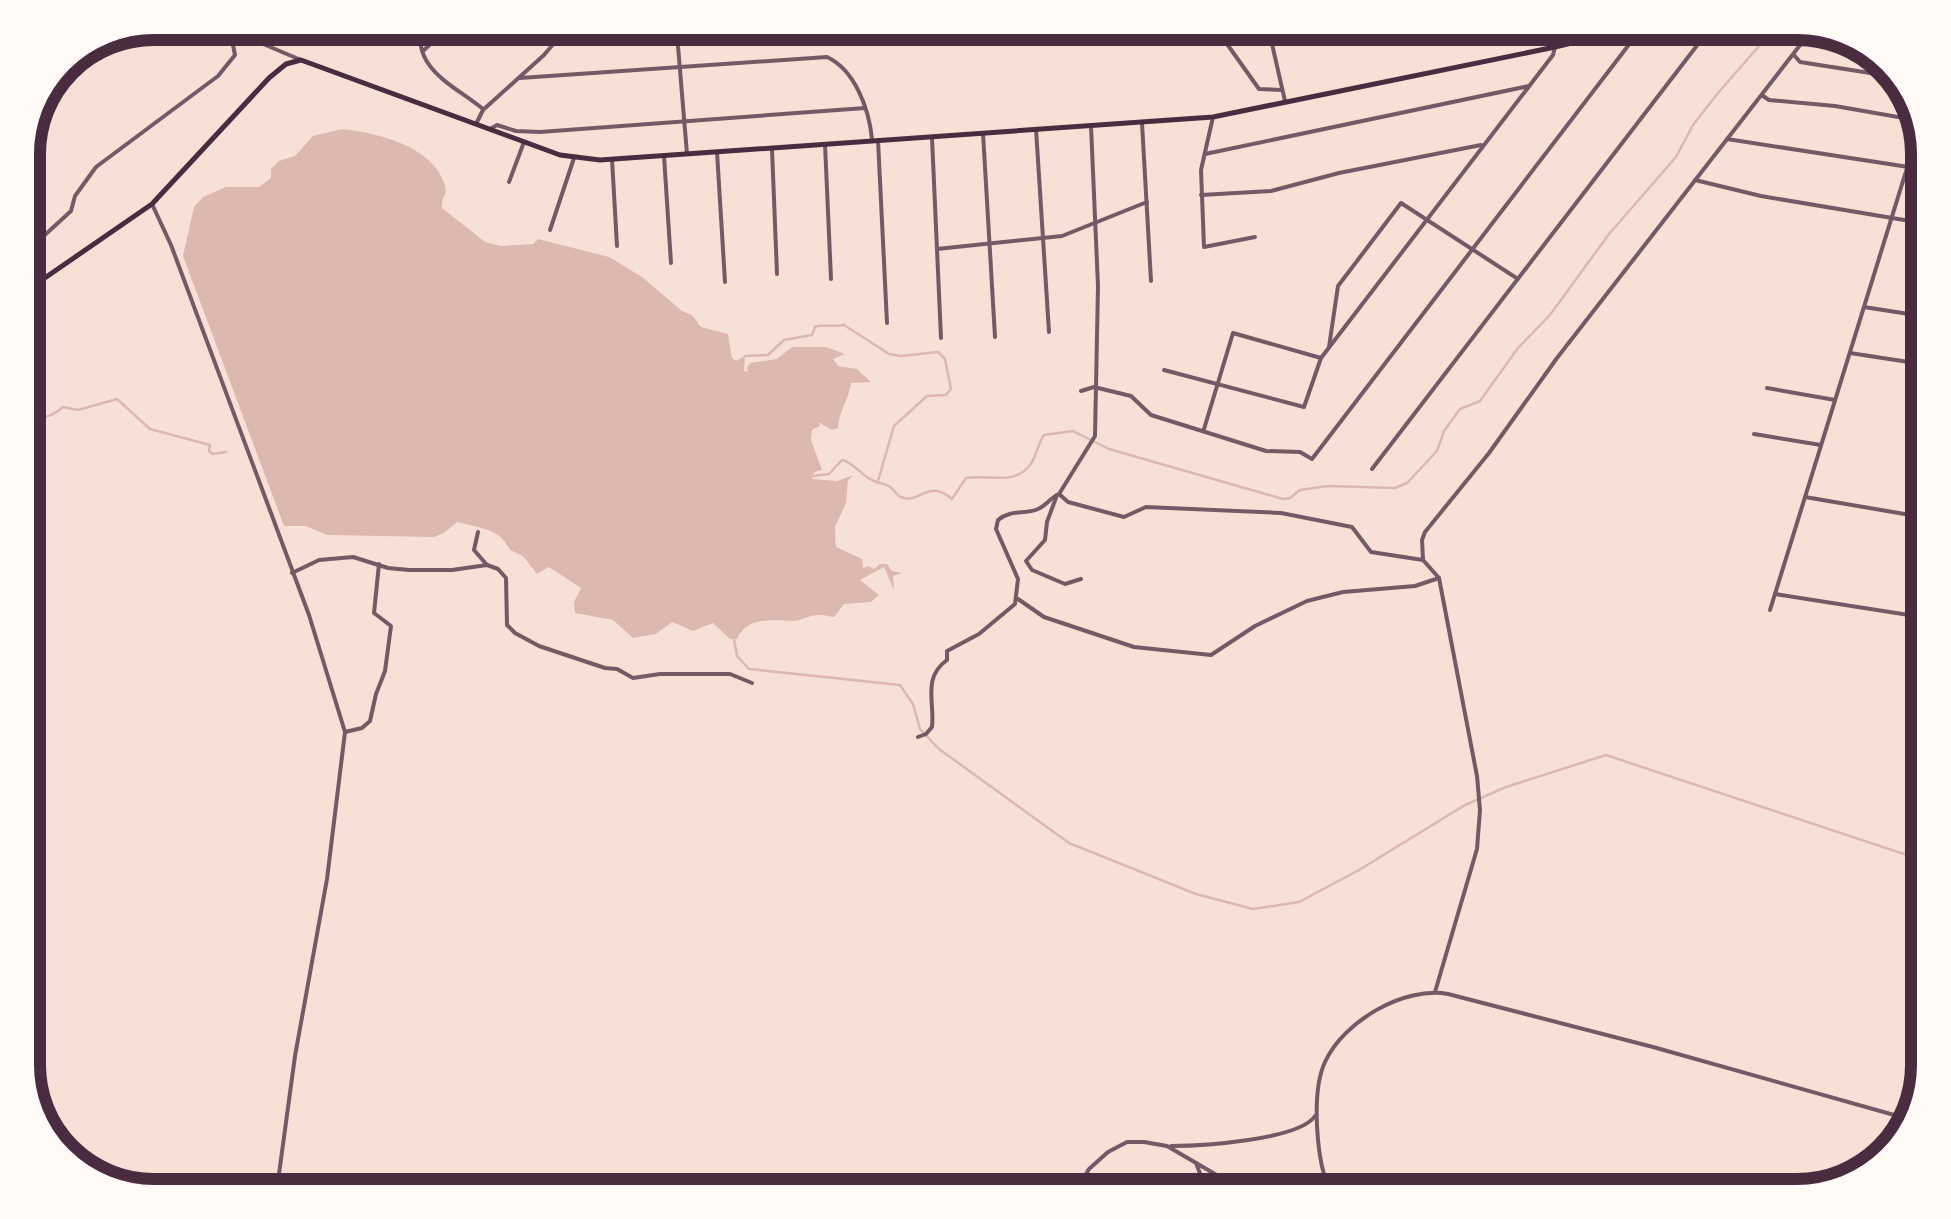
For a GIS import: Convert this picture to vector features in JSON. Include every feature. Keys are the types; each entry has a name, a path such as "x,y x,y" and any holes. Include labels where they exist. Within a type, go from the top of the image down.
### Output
{"main road":[{"path":"40,282 152,204 269,78 298,58 524,142 574,158 612,159 1212,117 1586,40"}],"street":[{"path":"40,239 72,211 75,196 96,166 218,76 235,54 233,45 226,40"},
{"path":"259,40 298,58 298,48"},
{"path":"420,40 422,52 438,78 483,110"},
{"path":"422,52 435,40"},
{"path":"476,124 483,110 520,78 555,40"},
{"path":"678,40 687,154"},
{"path":"1214,40 1227,44 1259,89 1282,90"},
{"path":"1271,40 1285,101"},
{"path":"1081,391 1097,388 1131,396 1151,416 1266,451 1300,452 1312,459 1632,40"},
{"path":"1372,469 1701,40"},
{"path":"1435,992 1478,849 1480,810 1467,714 1440,578 1424,560 1425,532 1806,41"},
{"path":"1164,370 1304,407 1321,358 1553,55 1555,47"},
{"path":"1794,54 1800,62 1878,74"},
{"path":"520,78 832,58 848,71 875,140 887,323"},
{"path":"1206,154 1530,85"},
{"path":"1762,96 1906,119"},
{"path":"490,129 497,125 540,132 864,108"},
{"path":"1212,117 1201,195 1205,248 1254,237"},
{"path":"1142,122 1152,280"},
{"path":"1080,578 1064,584 1032,570 1026,561 1046,540 1047,522 1058,494 1094,439 1097,388 1091,126"},
{"path":"1036,130 1049,332"},
{"path":"984,133 994,337"},
{"path":"932,136 941,338"},
{"path":"1727,139 1911,167"},
{"path":"510,182 524,142"},
{"path":"825,144 831,279"},
{"path":"1201,195 1270,191 1484,144"},
{"path":"772,148 778,274"},
{"path":"718,152 726,282"},
{"path":"664,156 671,263"},
{"path":"1770,610 1911,156"},
{"path":"550,230 574,158"},
{"path":"612,159 617,246"},
{"path":"1695,180 1761,196 1911,221"},
{"path":"937,249 1062,236 1147,202"},
{"path":"1329,348 1338,286 1401,203 1518,280"},
{"path":"152,204 171,245 309,615 346,732 278,1179"},
{"path":"1864,307 1911,314"},
{"path":"1204,429 1233,332 1321,358"},
{"path":"1850,353 1911,362"},
{"path":"1767,388 1835,400"},
{"path":"1754,434 1821,444"},
{"path":"1058,494 1068,502 1129,518 1146,506 1305,516 1352,527 1370,552 1424,560"},
{"path":"918,737 932,728 930,686 938,666 947,660 947,651 979,634 1015,604 1018,580 996,529 998,520 1007,512 1038,509 1058,494"},
{"path":"1804,497 1911,515"},
{"path":"478,532 474,550 487,565"},
{"path":"292,574 320,560 353,557 388,568 424,570 487,565 506,578 506,624 540,646 605,668 617,668 633,678 730,674 752,683"},
{"path":"346,732 362,728 370,721 388,655 391,626 374,612 378,564"},
{"path":"1017,598 1044,618 1134,647 1211,655 1255,626 1307,601 1343,592 1415,586 1440,578"},
{"path":"1775,594 1911,615"},
{"path":"1325,1179 1318,1130 1324,1063 1342,1038 1390,1003 1435,992 1654,1046 1898,1116"},
{"path":"1084,1179 1108,1152 1127,1142 1166,1146 1257,1139 1309,1124 1318,1112"},
{"path":"1309,1124 1318,1130"},
{"path":"1166,1146 1220,1179"},
{"path":"1196,1163 1201,1179"}],"shaded area":[{"path":"342,129 387,138 429,160 445,185 442,208 485,242 501,246 533,244 538,239 609,257 692,315 701,327 728,334 732,358 736,361 745,356 744,371 748,372 750,363 777,359 792,347 826,347 845,354 833,359 838,366 857,369 871,382 851,383 838,428 832,430 818,422 820,426 812,430 811,440 822,470 814,472 812,479 837,481 854,475 848,480 846,503 835,527 836,547 862,559 863,568 887,564 892,571 902,573 893,576 894,590 884,567 860,580 879,595 871,602 844,604 834,617 761,621 747,626 737,639 730,639 713,623 693,631 672,622 656,634 633,638 613,620 575,613 574,602 581,588 549,567 537,574 523,556 487,530 457,522 434,537 327,535 306,526 284,526 183,256 194,207 203,197 226,187 259,187 271,178 271,169 279,161 295,156 313,136"}],"waterway":[{"path":"813,476 829,474 842,460 901,497 913,498 936,491 952,499 966,478 1016,475 1030,465 1044,435 1073,431 1109,449 1283,499 1300,490 1328,486 1395,488 1407,483 1437,451 1444,431 1460,409 1480,401 1518,348 1550,315 1609,234 1676,157 1693,125 1764,40"},
{"path":"745,356 768,355 784,340 812,335 815,327 844,325 889,354 938,352 945,359 951,389 946,395 927,396 894,426 878,481"},
{"path":"40,418 63,407 78,410 117,399 150,429 210,445 213,454 226,452"},
{"path":"734,639 737,656 749,669 900,685 913,704 920,729 939,749 1069,843 1196,894 1253,909 1299,902 1465,805 1506,787 1606,755 1911,856"}]}
